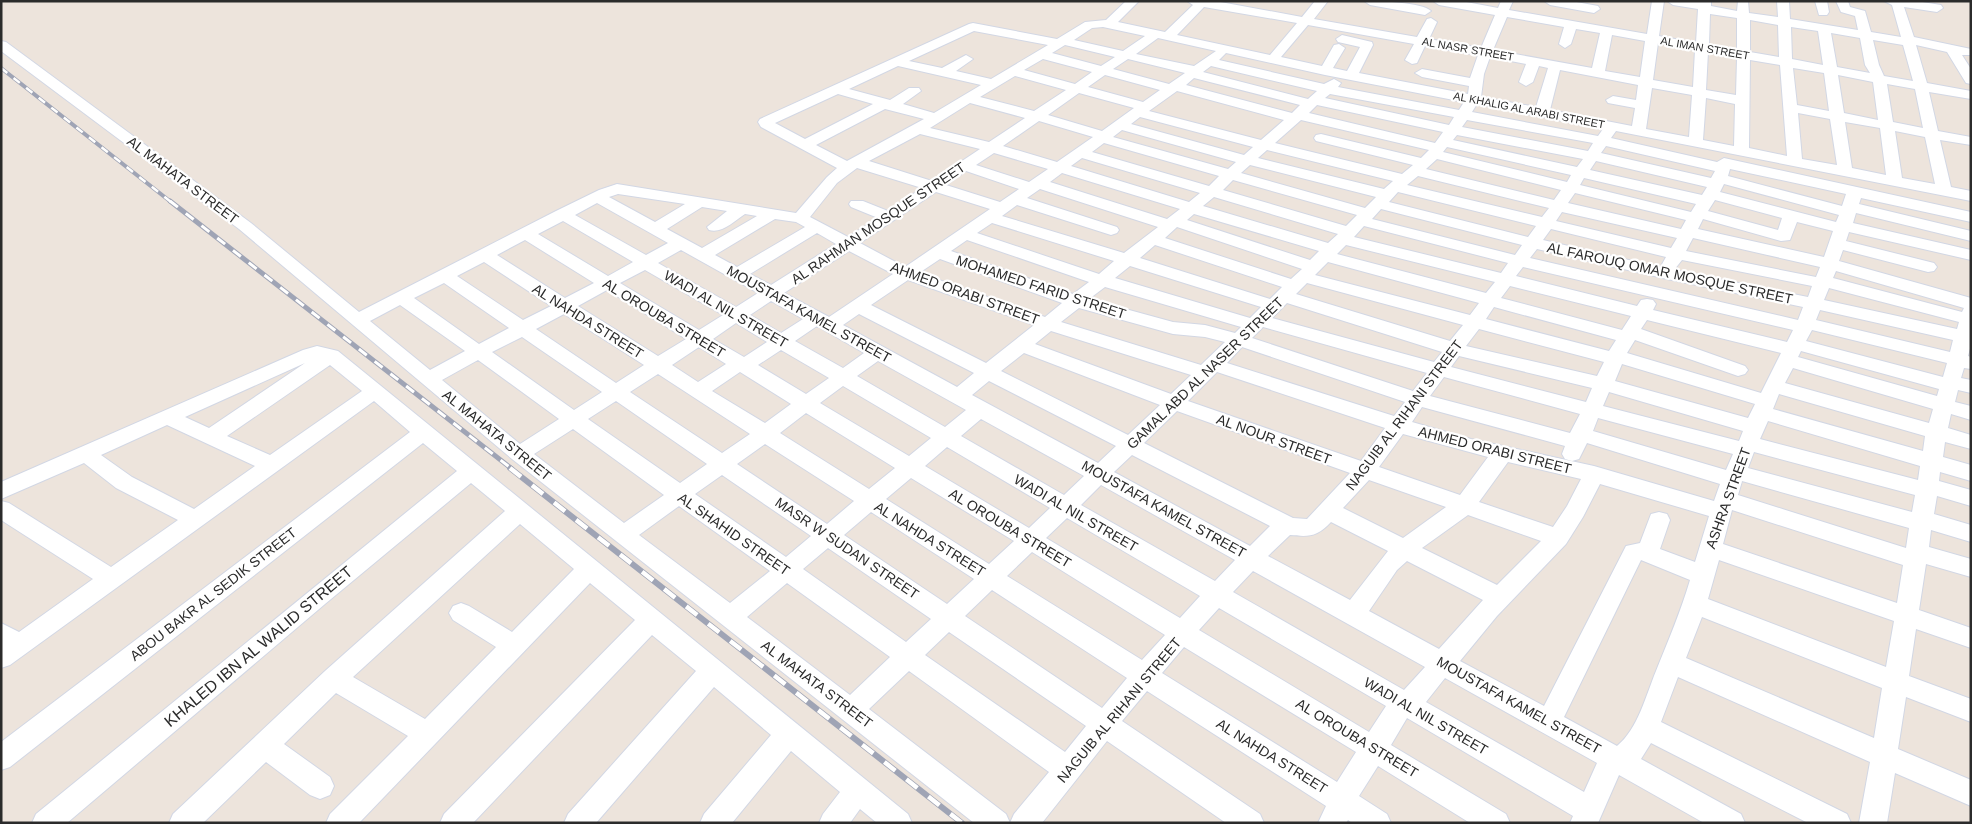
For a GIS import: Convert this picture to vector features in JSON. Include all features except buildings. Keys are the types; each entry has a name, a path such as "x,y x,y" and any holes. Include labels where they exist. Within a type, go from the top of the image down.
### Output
{"street":[{"path":"1110,23 1133,1"},
{"path":"1272,60 1322,1"},
{"path":"1370,1 1390,3 1427,13 1421,41 1412,60"},
{"name":"AL IMAN STREET","path":"1439,1 1502,12 1543,26 1571,24 1921,85 1970,96"},
{"path":"1543,26 1550,1 1595,5 1590,28"},
{"path":"1638,131 1658,1"},
{"path":"1673,1 1743,8 1783,21 1967,52"},
{"path":"1783,1 1786,62 1792,108 1795,162"},
{"path":"1842,1 1845,9 1861,14 1872,65 1879,78 1895,181"},
{"name":"AL NASR STREET","path":"1197,2 1239,9 1260,9 1301,26 1374,33 1743,101"},
{"name":"AL RAHMAN MOSQUE STREET","path":"519,454 890,217 1126,55 1162,36 1197,2"},
{"path":"1936,8 1894,2 1921,85 1944,191"},
{"path":"1696,142 1705,5"},
{"path":"1566,467 1615,358 1666,274 1711,191 1743,101 1743,8"},
{"path":"1229,19 1239,9"},
{"path":"1249,25 1260,9"},
{"name":"GAMAL ABD AL NASER STREET","path":"851,710 1210,369 1372,210 1475,90 1477,74 1502,12"},
{"path":"1374,33 1380,20"},
{"name":"AL KHALIG AL ARABI STREET","path":"1061,42 1088,25 1110,23 1325,71 1475,90 1542,112 1592,157 1638,131 1696,142 1711,191 1795,162 1971,196"},
{"path":"1565,44 1571,24"},
{"path":"976,26 1126,55 1195,72 1309,105 1372,210 1174,275 1089,249 1002,208 936,186 851,165 804,145 766,124 766,120 976,26"},
{"path":"958,396 1211,192 1229,174 1309,105 1347,75 1367,45 1301,26"},
{"path":"1824,27 1845,171"},
{"path":"1598,73 1607,30"},
{"path":"954,36 1003,46"},
{"path":"800,218 832,180 851,165 918,129 1061,42"},
{"name":"AL MAHATA STREET","path":"1,45 245,226 519,454 996,823"},
{"path":"1325,71 1339,48"},
{"path":"1952,49 1971,80"},
{"path":"1022,50 1173,88 1309,105"},
{"path":"698,391 781,342 858,306 1060,168 1225,50"},
{"path":"945,72 966,59"},
{"path":"1526,82 1534,61"},
{"path":"896,62 993,83"},
{"path":"1210,62 1309,105 1454,349 1758,420 1971,473"},
{"path":"1542,112 1555,65"},
{"path":"1013,71 1077,88 1263,145 1372,210 1504,280 1641,314 1797,341 1964,362"},
{"path":"1422,73 1475,90"},
{"path":"836,89 936,118"},
{"path":"804,145 914,91"},
{"path":"969,99 1036,116 1229,174 1372,210 1525,252 1654,292 1797,341 1954,390 1971,413"},
{"path":"1613,100 1643,105"},
{"path":"1792,108 1971,141"},
{"path":"1120,125 1247,160 1372,210 1490,300 1628,334 1738,370"},
{"path":"918,129 990,147 1191,208 1372,210 1558,206 1711,191 1836,244 1971,255"},
{"path":"1320,138 1372,210 1474,323 1615,358 1758,420 1927,488 1971,498"},
{"path":"1080,153 1211,192 1372,210 1546,224 1676,254 1971,236"},
{"path":"965,166 1215,235 1372,210 1592,157 1711,191 1836,244 1928,267"},
{"path":"1152,239 1196,254 1592,157 1791,215 1836,244 1969,320 1964,362 1936,433 1895,681 1874,823"},
{"name":"NAGUIB AL RIHANI STREET","path":"1024,823 1146,676 1217,595 1285,526 1312,527 1364,472 1546,224 1592,157"},
{"path":"1711,191 1781,236 1784,236 1791,215"},
{"path":"357,320 604,193"},
{"name":"AHMED ORABI STREET","path":"604,193 700,202 800,218 906,274 1048,324 1502,453 1594,474 1729,490 1916,556 1971,568"},
{"name":"MOUSTAFA KAMEL STREET","path":"604,193 656,229 702,255 1354,613 1730,823"},
{"path":"656,229 700,202"},
{"path":"857,204 890,217"},
{"path":"715,227 743,208"},
{"path":"1002,208 1111,230"},
{"name":"AL FAROUQ OMAR MOSQUE STREET","path":"1372,210 1525,252 1666,274 1836,244"},
{"path":"702,255 774,213"},
{"path":"1089,249 1130,213"},
{"name":"WADI AL NIL STREET","path":"562,214 1404,704 1587,817"},
{"path":"1836,244 1971,217"},
{"path":"737,274 816,226"},
{"name":"AL OROUBA STREET","path":"525,233 1496,823"},
{"path":"964,234 1101,280 1591,409 1936,433 1971,442"},
{"path":"1174,275 1215,235"},
{"path":"428,379 682,243"},
{"name":"ASHRA STREET","path":"1587,817 1608,768 1612,762 1623,757 1633,749 1646,727 1695,604 1710,548 1729,490 1758,420 1797,341 1836,244"},
{"name":"MOHAMED FARID STREET","path":"937,252 1075,301 1173,328 1205,332 1239,340 1418,399 1578,438 1729,490 1921,521 1971,534"},
{"name":"AL NAHDA STREET","path":"483,254 1377,823"},
{"name":"MASR W SUDAN STREET","path":"444,275 1250,823"},
{"name":"AL SHAHID STREET","path":"401,297 1068,770"},
{"path":"858,306 1289,526"},
{"name":"AL NOUR STREET","path":"1021,345 1364,472 1558,538"},
{"path":"1,491 316,352 328,353 425,431 898,823"},
{"path":"624,535 878,352"},
{"path":"210,437 331,355"},
{"path":"7,645 111,579 376,391"},
{"path":"730,618 981,408"},
{"path":"168,417 273,464"},
{"name":"ABOU BAKR AL SEDIK STREET","path":"1,758 425,431"},
{"path":"86,453 100,467 121,480 196,519"},
{"path":"1354,613 1389,564 1404,549 1464,506 1502,453"},
{"name":"KHALED IBN AL WALID STREET","path":"46,823 317,597 472,471"},
{"path":"1332,823 1342,800 1404,704 1413,698 1444,664 1499,597 1558,538 1585,497 1594,474"},
{"path":"1,509 111,579"},
{"path":"183,823 334,679 520,511"},
{"path":"1329,511 1499,597"},
{"path":"1647,553 1659,520"},
{"path":"1710,548 1971,638"},
{"path":"1549,722 1634,552 1647,553 1703,575"},
{"path":"340,823 590,568"},
{"path":"1695,604 1971,711"},
{"path":"461,613 514,646"},
{"path":"454,823 652,619"},
{"path":"1672,663 1971,793"},
{"path":"578,823 713,670"},
{"path":"334,679 428,734"},
{"path":"1646,727 1837,823"},
{"path":"714,823 789,733"},
{"path":"264,746 320,786"},
{"path":"833,823 858,790"}],"railway":[{"path":"1,68 171,202"},
{"path":"170,201 512,469"},
{"path":"510,468 962,823"}]}
